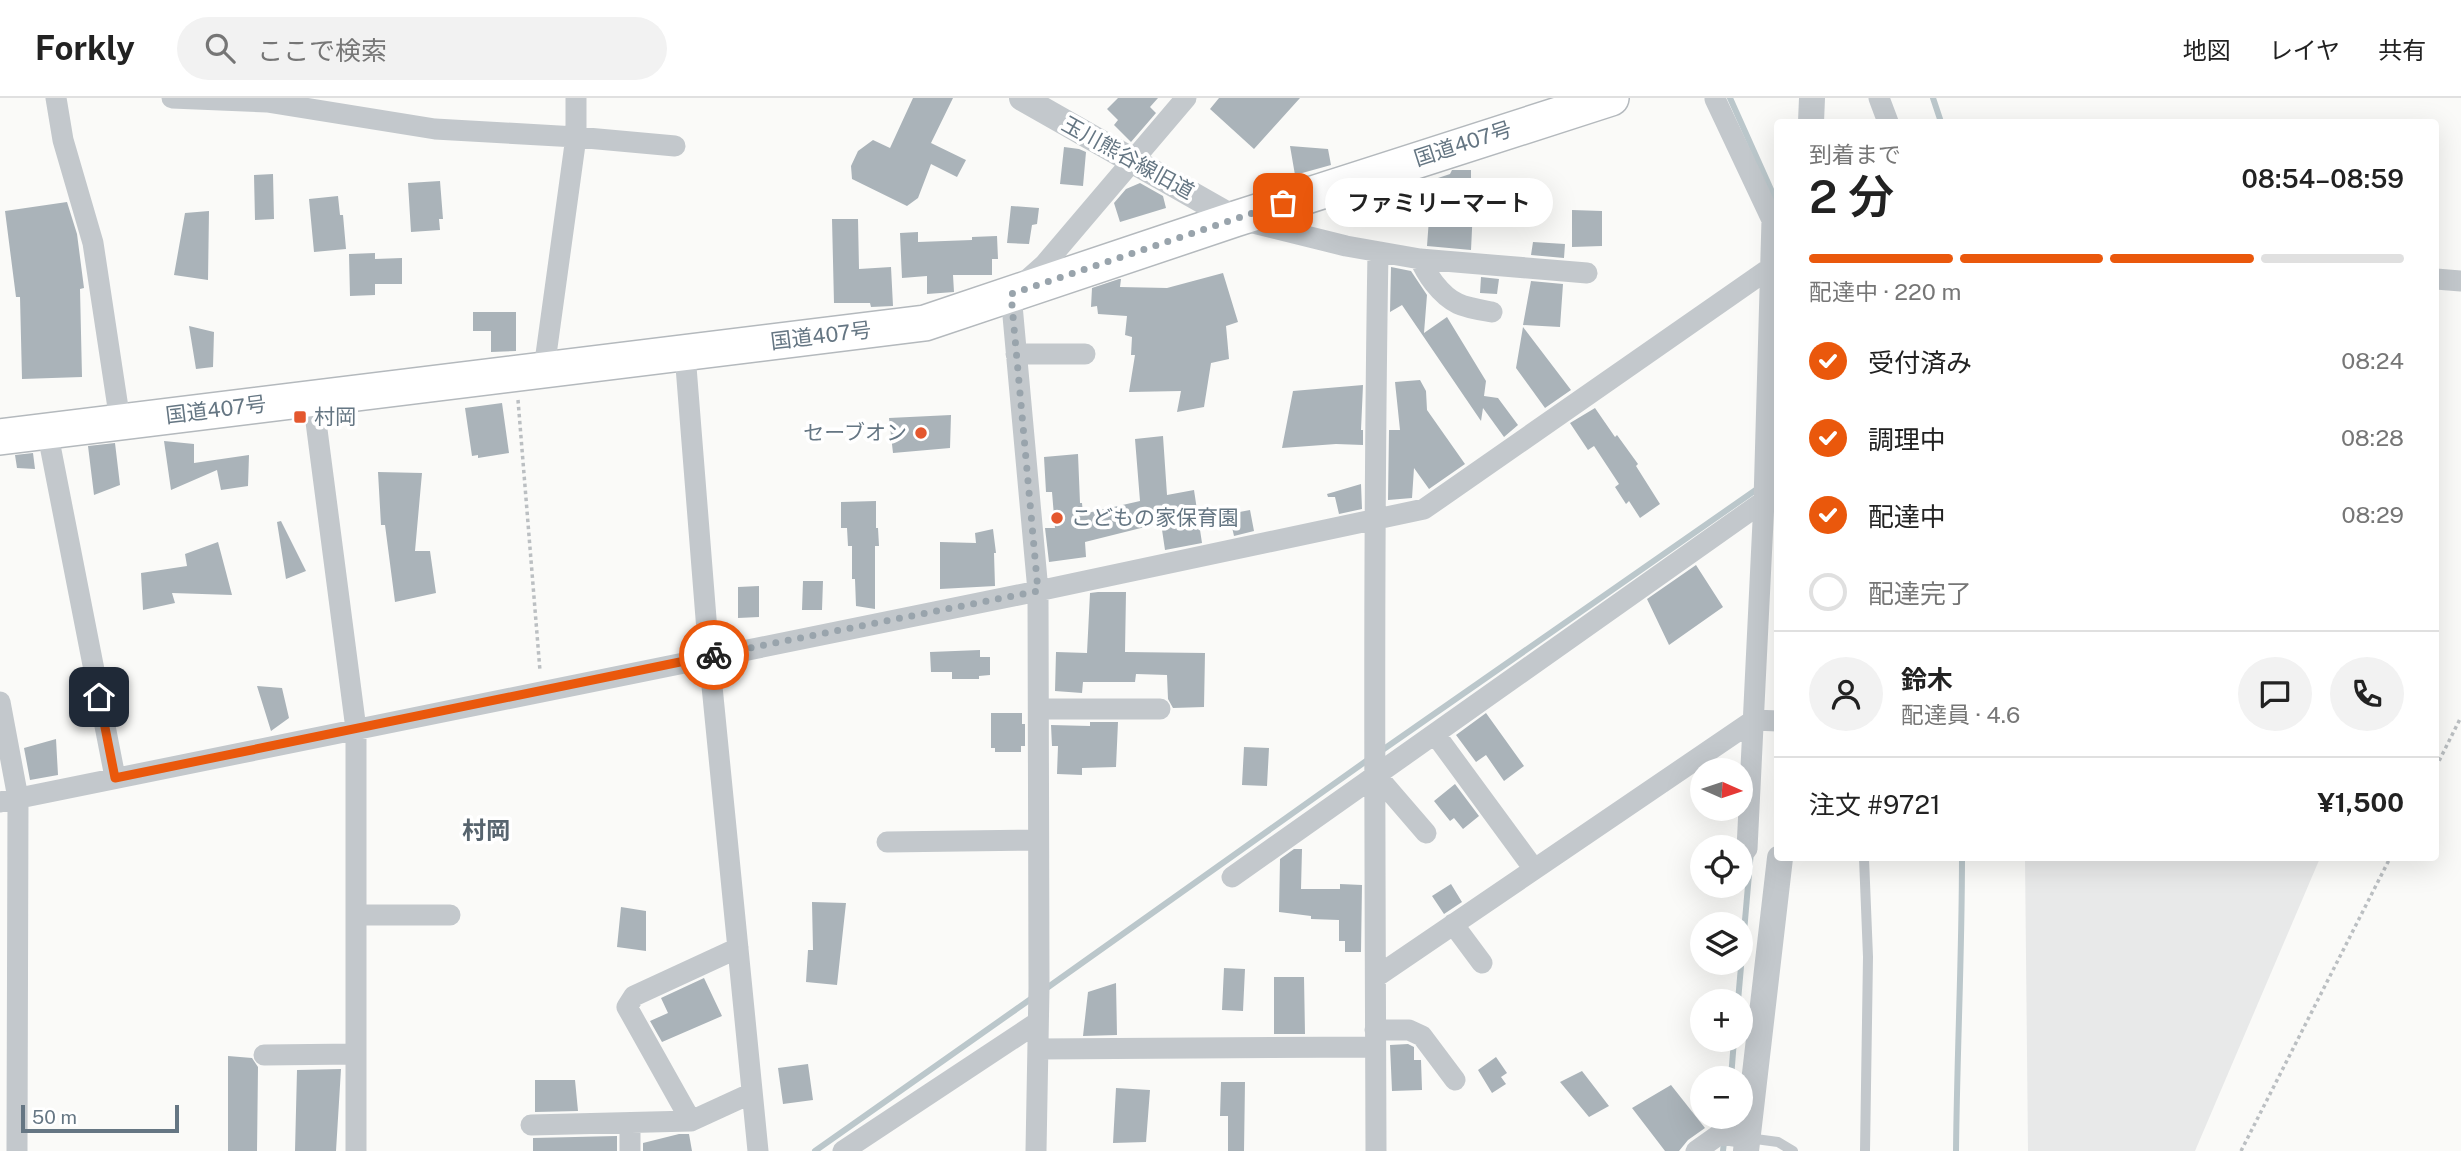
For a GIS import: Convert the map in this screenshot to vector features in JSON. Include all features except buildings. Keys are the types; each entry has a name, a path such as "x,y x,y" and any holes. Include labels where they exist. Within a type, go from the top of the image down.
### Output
{"highway":[{"name":"国道407号","path":"0,437 925,323 1235,219 1611,98"}],"street":[{"path":"56,98 63,139 93,243 120,421"},
{"path":"172,98 267,102 435,129 576,136 675,146"},
{"path":"530,371 576,136 576,98"},
{"name":"玉川熊谷線旧道","path":"1021,98 1235,219"},
{"path":"1036,1151 1038,591 1011,294 1044,265 1186,98"},
{"path":"1811,119 1812,98"},
{"path":"1879,98 1887,119"},
{"path":"1715,99 1772,220 1764,500 1748,835"},
{"path":"1235,219 1420,259 1587,273"},
{"path":"1376,1151 1374,522 1378,252"},
{"path":"1420,259 1424,269 1445,297 1464,307 1492,313"},
{"path":"9,800 1374,522 1424,509 1770,268"},
{"path":"2439,279 2461,281"},
{"path":"685,354 709,656 758,1151"},
{"path":"1016,354 1085,354"},
{"path":"313,399 356,729 356,1151"},
{"path":"47,430 115,778"},
{"path":"1232,877 1764,500"},
{"path":"0,702 9,800 17,1151"},
{"path":"1039,709 1160,709"},
{"path":"1376,977 1754,720 1774,721"},
{"path":"1435,733 1534,869"},
{"path":"1376,775 1426,833"},
{"path":"887,842 1037,840"},
{"path":"1696,1151 1720,1134 1747,1144 1780,861"},
{"path":"356,915 450,915"},
{"path":"1453,924 1482,963"},
{"path":"691,1121 627,1007 634,996 738,948"},
{"path":"843,1151 1038,1022"},
{"path":"1038,1049 1375,1038 1409,1030 1422,1036 1455,1080"},
{"path":"264,1055 356,1054"},
{"path":"531,1125 691,1121 752,1093"},
{"path":"630,1123 630,1151"}],"lane":[{"path":"1864,861 1868,957 1865,1151"},
{"path":"1747,1144 1778,1142 1793,1151"}],"path":[{"path":"530,371 542,691"},
{"path":"2439,760 2461,717"},
{"path":"2241,1151 2388,861"}],"shaded area":[{"path":"2025,861 2319,861 2195,1151 2028,1151"}],"waterway":[{"path":"1730,98 1774,196"},
{"path":"1933,98 1940,119"},
{"path":"1381,751 1760,487"},
{"path":"1044,990 1369,759"},
{"path":"1956,1151 1962,861"},
{"path":"1739,989 1747,898"},
{"path":"815,1151 1035,996"},
{"path":"1732,1066 1733,1052"},
{"path":"1723,1151 1726,1129"}],"way so far":[{"path":"714,655 1038,591 1011,294 1283,203"}],"place":[{"name":"ファミリーマート","path":"1283,203"},
{"name":"村岡","path":"300,417"},
{"name":"セーブオン","path":"921,433"},
{"name":"こどもの家保育園","path":"1057,518"}],"district":[{"name":"村岡","path":"486,831"}],"route":[{"path":"99,697 115,778 714,655"}]}
